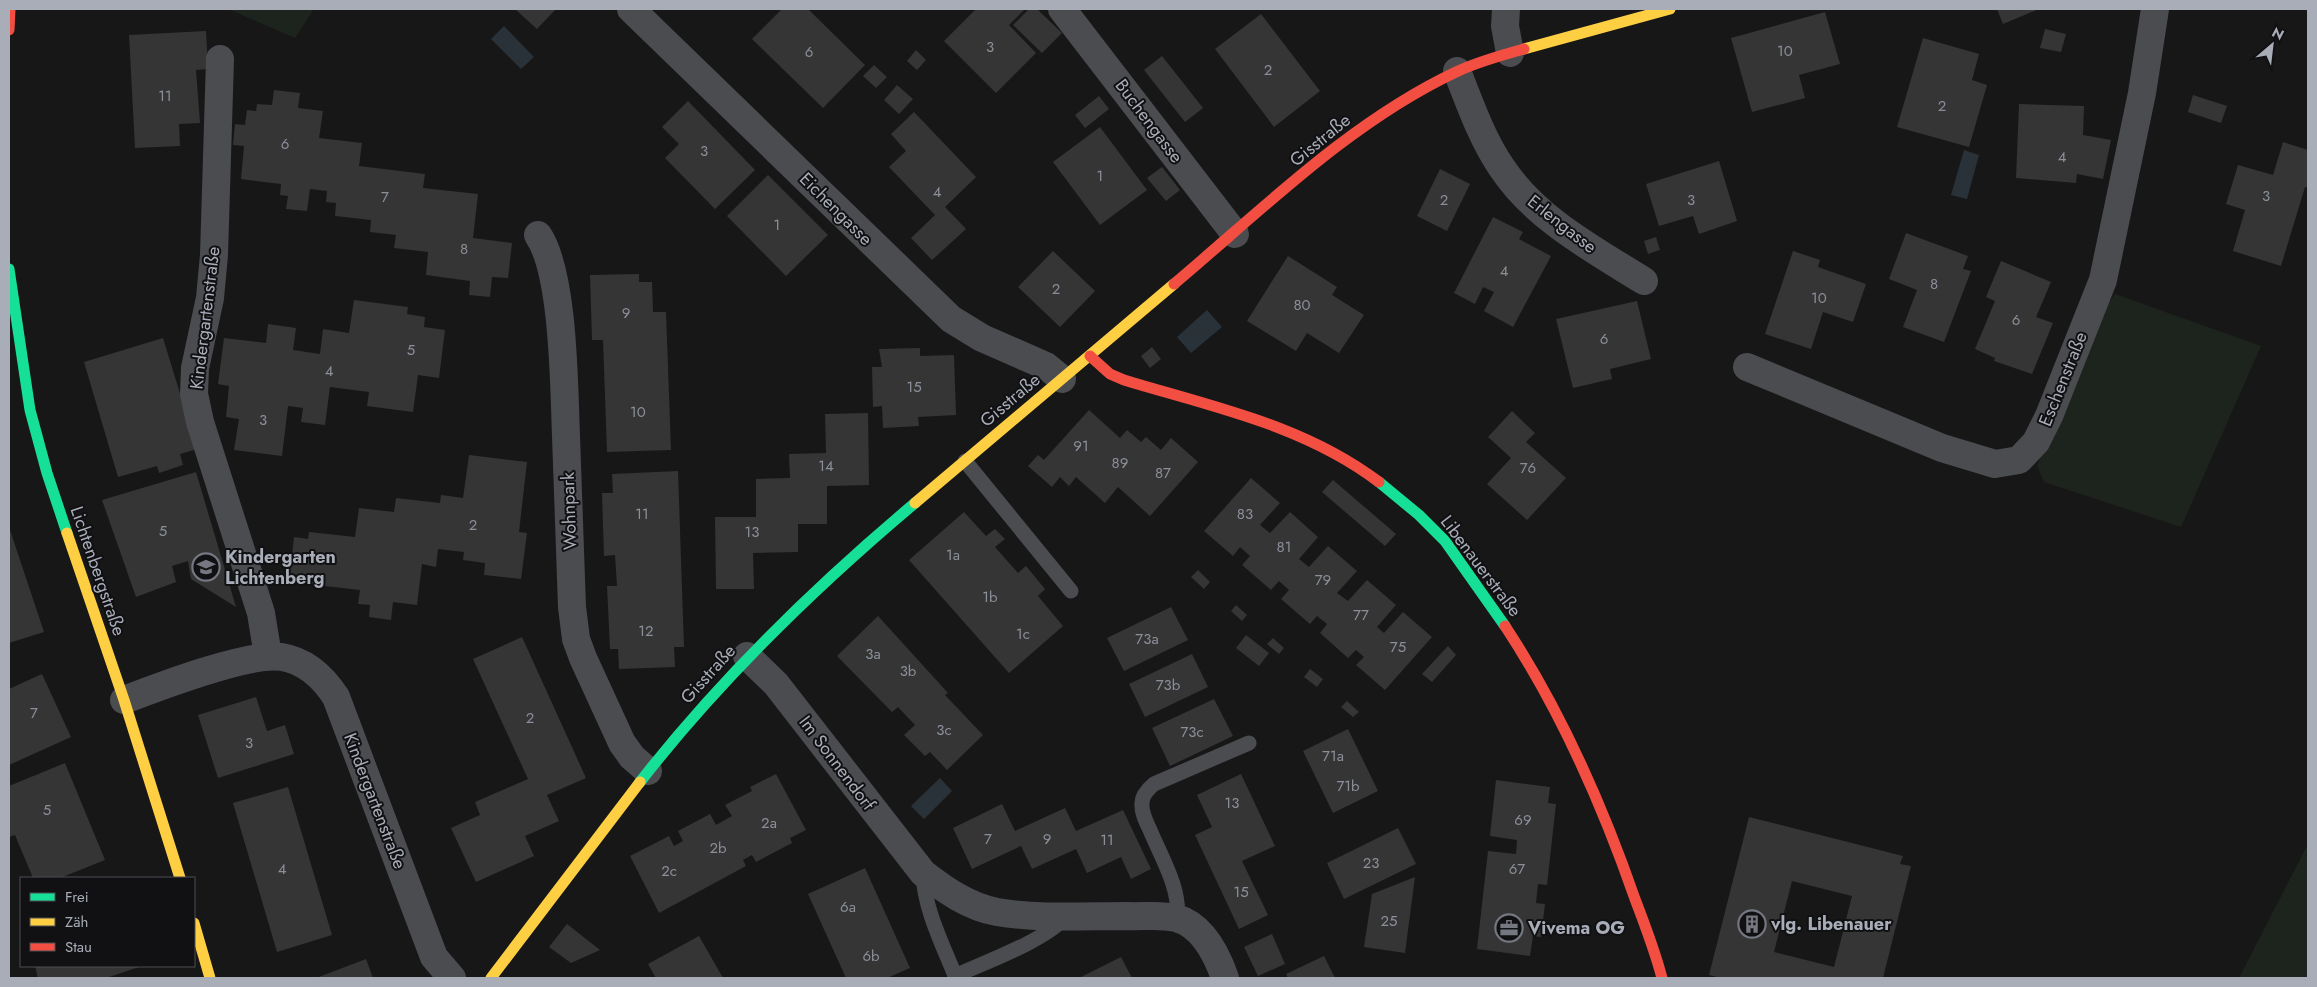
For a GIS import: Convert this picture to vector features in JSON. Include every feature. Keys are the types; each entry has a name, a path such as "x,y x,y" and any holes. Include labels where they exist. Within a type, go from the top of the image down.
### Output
{"street":[{"path":"9,30 10,9"},
{"name":"Eichengasse","path":"631,9 951,319 982,338 1046,366 1062,379"},
{"name":"Buchengasse","path":"1062,9 1235,234"},
{"path":"1506,9 1506,26 1510,53"},
{"name":"Gisstraße","path":"491,978 648,771 747,656 855,553 1358,131 1403,100 1457,71 1510,53 1670,9"},
{"name":"Eschenstraße","path":"1747,367 1942,448 1995,464 2019,460 2036,442 2049,416 2103,280 2142,93 2155,9"},
{"name":"Kindergartenstraße","path":"220,59 214,255 210,298 195,368 194,394 200,422 262,613 268,656"},
{"name":"Erlengasse","path":"1457,71 1489,147 1502,169 1518,188 1559,226 1644,281"},
{"name":"Wohnpark","path":"538,235 546,246 553,273 562,356 572,607 576,639 622,743 632,757 648,771"},
{"name":"Lichtenbergstraße","path":"9,269 30,410 47,473 124,700 180,877"},
{"name":"Libenauerstraße","path":"1090,356 1110,374 1124,380 1266,420 1332,450 1393,491 1447,543 1506,627 1534,673 1576,753 1611,830 1649,933 1662,978"},
{"name":"Kindergartenstraße","path":"124,700 176,681 268,656 295,660 307,666 327,683 336,697 434,957 452,978"},
{"name":"Im Sonnendorf","path":"747,656 776,684 923,873 954,895 995,912 1066,916 1177,918"},
{"path":"1177,918 1203,936 1221,966 1225,978"},
{"path":"195,926 210,978"}],"lane":[{"path":"965,461 1071,591"},
{"path":"1177,918 1179,906 1174,889 1145,819 1142,804 1144,794 1154,784 1249,743"},
{"name":"Im Sonnendorf","path":"923,873 930,911 955,977 1044,934 1059,925 1066,916"}],"shaded area":[{"path":"228,9 314,9 295,38"},
{"path":"504,26 534,57 521,69 491,39"},
{"path":"1964,150 1979,155 1967,199 1951,195"},
{"path":"2115,294 2261,346 2181,527 2044,482 2037,465 2073,381 2092,328"},
{"path":"1207,310 1222,327 1191,353 1177,337"},
{"path":"940,778 952,791 924,819 911,806"},
{"path":"2308,844 2308,978 2239,978"}],"building":[{"path":"515,9 556,9 537,29"},
{"path":"782,9 808,9 865,65 823,108 752,39"},
{"path":"976,9 1025,9 1009,25 1036,53 996,93 944,41"},
{"path":"1029,9 1037,9 1062,33 1042,53 1013,25"},
{"path":"1997,9 2039,9 2003,24"},
{"path":"1825,12 1840,64 1799,75 1805,98 1752,112 1731,38"},
{"path":"1261,14 1320,91 1274,127 1215,49"},
{"path":"2045,29 2066,34 2061,52 2040,48"},
{"path":"206,31 208,69 196,70 200,123 179,124 180,146 135,148 129,35"},
{"path":"1923,38 1979,54 1972,80 1987,85 1969,147 1897,127"},
{"path":"916,50 926,60 917,70 907,61"},
{"path":"1162,56 1203,108 1185,122 1144,70"},
{"path":"874,65 887,77 876,88 863,76"},
{"path":"897,85 913,99 899,114 884,100"},
{"path":"274,90 300,93 298,108 323,111 319,138 362,143 359,166 425,174 423,188 478,194 473,238 512,243 508,278 492,277 490,297 469,295 470,281 426,275 428,252 394,248 396,235 370,232 371,220 335,216 336,203 326,202 327,191 310,189 307,211 286,209 288,196 280,195 281,184 241,179 244,146 233,145 235,124 245,125 247,110 256,111 257,104 272,105"},
{"path":"2193,95 2227,106 2221,123 2188,112"},
{"path":"1099,96 1109,109 1085,128 1075,115"},
{"path":"688,101 755,170 715,209 665,158 679,144 662,127"},
{"path":"2019,104 2084,106 2083,135 2111,140 2103,179 2077,174 2076,183 2016,178"},
{"path":"914,112 976,177 945,207 966,229 932,260 911,238 935,215 889,167 906,151 891,134"},
{"path":"1100,127 1147,190 1100,225 1053,162"},
{"path":"2283,142 2308,150 2308,187 2305,187 2281,266 2233,251 2245,210 2226,204 2238,165 2273,175"},
{"path":"1719,161 1737,221 1699,234 1693,216 1659,226 1646,184"},
{"path":"1162,167 1180,190 1166,201 1147,178"},
{"path":"1440,169 1470,184 1447,231 1417,216"},
{"path":"768,175 828,235 786,276 727,216"},
{"path":"1493,217 1523,232 1519,239 1551,256 1513,327 1484,311 1494,292 1483,287 1475,304 1454,293"},
{"path":"1906,233 1968,256 1963,269 1971,271 1944,342 1903,327 1917,290 1889,279"},
{"path":"1656,237 1660,250 1648,254 1644,241"},
{"path":"1053,251 1095,291 1060,327 1018,287"},
{"path":"1793,251 1820,260 1818,267 1866,284 1853,322 1823,312 1811,349 1765,334"},
{"path":"1288,256 1337,287 1332,295 1364,315 1339,353 1307,333 1296,351 1247,321"},
{"path":"2001,261 2051,282 2036,317 2053,323 2032,374 1994,361 1995,358 1975,349 1995,301 1986,297"},
{"path":"639,274 639,282 652,282 653,312 666,312 671,450 607,452 603,340 592,340 590,275"},
{"path":"354,300 408,307 407,314 425,317 424,327 445,330 439,378 418,375 413,412 367,406 369,392 330,387 325,425 301,422 303,408 288,406 282,456 234,450 239,419 226,417 229,386 218,384 224,338 266,343 268,324 296,328 293,350 320,354 323,329 349,333"},
{"path":"1637,301 1651,359 1610,369 1612,379 1573,388 1556,319"},
{"path":"163,338 197,449 180,454 183,465 159,473 157,466 118,477 84,362"},
{"path":"1152,347 1161,359 1150,368 1141,356"},
{"path":"920,348 920,356 954,355 956,415 918,417 919,426 883,428 882,406 873,407 872,367 882,367 879,349"},
{"path":"1089,410 1120,438 1127,430 1141,442 1146,437 1161,450 1171,438 1198,462 1150,516 1118,487 1105,503 1076,477 1069,486 1060,477 1052,487 1028,466 1038,455 1044,460"},
{"path":"1512,411 1535,433 1526,442 1566,478 1527,520 1487,484 1511,458 1488,437"},
{"path":"868,413 869,485 827,486 827,524 798,524 798,552 753,553 754,589 716,589 715,517 756,517 756,479 790,478 789,454 826,453 825,414"},
{"path":"469,455 527,462 519,532 527,533 521,579 484,575 485,563 463,560 464,552 438,549 436,567 422,564 417,605 393,602 391,620 369,617 370,605 358,604 360,590 289,582 294,537 308,539 309,532 355,537 359,508 394,512 396,498 440,503 441,495 463,498"},
{"path":"678,471 684,647 674,647 675,667 619,669 618,649 610,649 607,586 617,586 615,555 604,556 602,493 613,493 612,474"},
{"path":"196,472 236,607 191,579 188,561 172,566 176,582 136,597 102,500"},
{"path":"1251,478 1280,503 1260,525 1270,533 1290,512 1318,537 1299,559 1309,567 1328,546 1357,571 1337,593 1348,601 1367,580 1396,605 1377,627 1384,633 1403,612 1432,637 1385,690 1356,665 1364,657 1356,650 1348,658 1320,633 1327,624 1317,616 1310,624 1281,599 1289,590 1279,581 1271,590 1242,565 1250,556 1240,547 1233,556 1204,531"},
{"path":"1333,480 1396,534 1385,546 1322,492"},
{"path":"964,512 986,536 995,529 1005,539 995,547 1018,573 1026,566 1045,589 1038,596 1063,626 1009,673 909,560"},
{"path":"9,527 44,632 9,643"},
{"path":"1198,570 1210,582 1204,589 1191,577"},
{"path":"1236,605 1247,615 1242,621 1231,611"},
{"path":"1171,607 1188,640 1124,671 1107,638"},
{"path":"878,616 948,693 945,695 983,735 947,770 930,752 925,756 904,735 915,725 898,707 892,712 837,656"},
{"path":"1246,635 1269,653 1259,666 1236,648"},
{"path":"522,637 586,778 547,795 559,821 525,836 534,856 476,882 451,828 480,815 475,802 528,779 473,659"},
{"path":"1273,638 1284,648 1279,654 1267,644"},
{"path":"1448,646 1456,655 1432,682 1422,674"},
{"path":"1192,654 1208,687 1145,717 1129,684"},
{"path":"1310,669 1323,679 1317,687 1304,677"},
{"path":"42,674 71,737 9,765 9,689"},
{"path":"256,697 267,731 285,725 294,754 218,778 198,715"},
{"path":"1214,699 1233,736 1170,766 1152,728"},
{"path":"1347,701 1359,712 1353,717 1341,707"},
{"path":"1348,729 1378,791 1333,813 1303,751"},
{"path":"65,763 105,860 62,877 33,877 15,835 9,837 9,786"},
{"path":"776,774 806,830 790,838 792,843 756,862 752,855 743,860 746,866 659,913 630,856 669,836 674,846 683,841 678,831 710,814 716,825 732,816 725,805 752,791 750,787"},
{"path":"1241,774 1275,846 1242,861 1268,915 1239,929 1195,835 1212,827 1197,795"},
{"path":"1496,780 1550,787 1548,803 1556,804 1547,885 1538,884 1536,903 1545,904 1541,937 1533,936 1530,956 1477,949 1488,851 1516,854 1517,840 1490,836"},
{"path":"288,787 332,935 277,952 233,803"},
{"path":"1002,804 1015,831 1065,808 1076,831 1123,810 1151,869 1131,879 1121,857 1087,873 1076,849 1032,869 1021,846 972,869 953,828"},
{"name":"vlg. Libenauer","path":"1749,817 1903,856 1900,864 1911,866 1883,978 1721,978 1709,975","holes":["1792,881 1852,896 1834,967 1774,952"]},
{"path":"1398,828 1416,864 1344,899 1327,863"},
{"path":"865,868 910,968 887,978 846,978 808,894"},
{"path":"1415,877 1405,953 1364,947 1372,894"},
{"path":"567,924 600,950 571,963 549,947"},
{"path":"1272,934 1285,964 1258,976 1244,947"},
{"path":"699,936 723,978 656,978 648,964"},
{"path":"1324,956 1335,978 1288,978 1286,974"},
{"path":"1121,957 1132,978 1079,978"},
{"path":"366,959 373,978 316,978"},
{"path":"35,967 139,967 106,978 38,978"}],"traffic: fast":[{"path":"9,269 30,410 47,473 67,533"},
{"path":"1379,482 1419,515 1445,541 1505,626"},
{"path":"640,782 703,706 770,635 841,568 915,503"}],"traffic: slow":[{"path":"1524,49 1670,9"},
{"path":"915,503 1174,284"},
{"path":"67,533 124,700 180,877"},
{"path":"491,978 640,782"},
{"path":"195,926 210,978"}],"traffic: jam":[{"path":"9,30 10,9"},
{"path":"1174,284 1274,197 1344,141 1380,116 1417,92 1456,72 1498,56 1524,49"},
{"path":"1090,356 1110,374 1124,380 1224,409 1289,432 1350,462 1379,482"},
{"path":"1505,626 1544,691 1579,759 1609,828 1646,928 1662,978"}],"place":[{"name":"Kindergarten Lichtenberg","path":"206,567"},
{"name":"vlg. Libenauer","path":"1752,924"},
{"name":"Vivema OG","path":"1509,928"}]}
